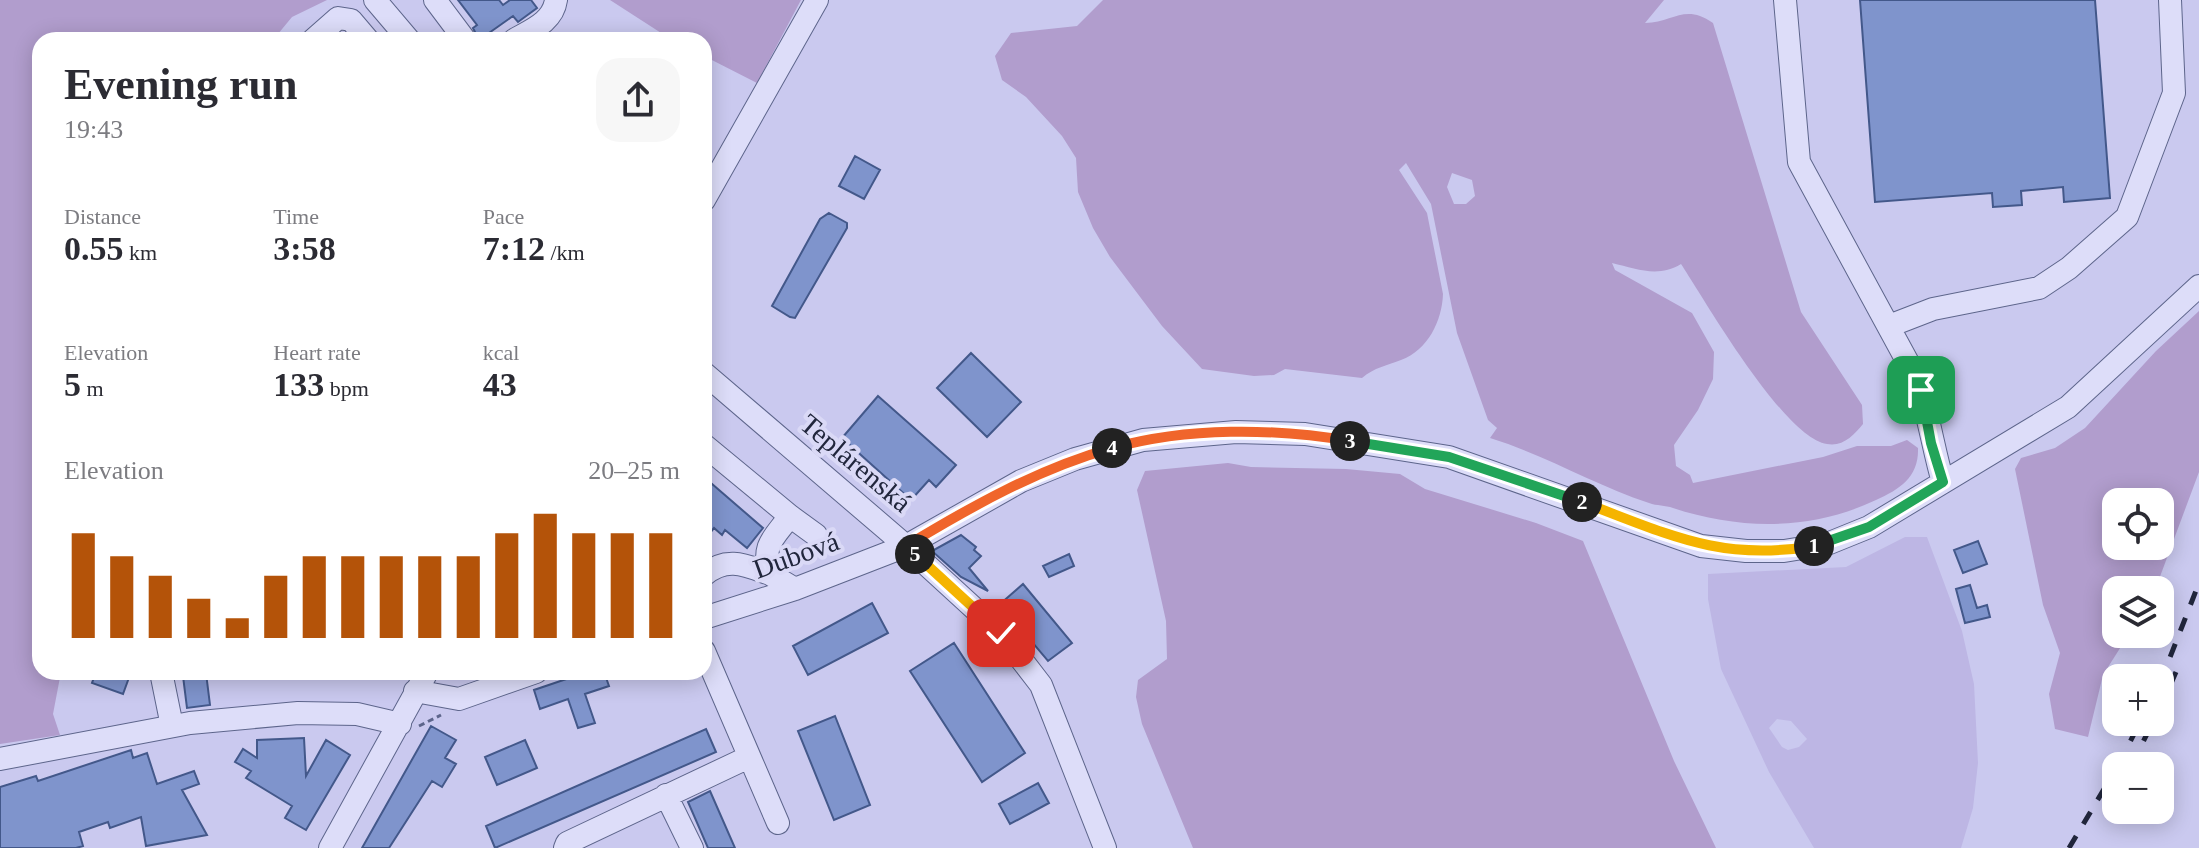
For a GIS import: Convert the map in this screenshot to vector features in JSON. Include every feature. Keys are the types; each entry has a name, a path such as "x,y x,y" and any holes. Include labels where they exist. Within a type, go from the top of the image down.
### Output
{"street":[{"path":"375,0 402,32"},
{"path":"435,0 459,32"},
{"path":"527,32 546,21 555,9 556,0"},
{"path":"712,186 817,0"},
{"path":"1785,0 1799,162 1921,390 1931,443 1943,482"},
{"path":"1889,326 1933,309 2039,288 2069,268 2127,217 2150,163 2159,125 2174,93 2170,0"},
{"path":"322,32 338,18 351,20 361,32"},
{"name":"Dubová","path":"712,615 795,589 906,546 1021,481 1075,459 1143,440 1236,432 1305,434 1449,457 1701,546 1784,551 1827,544 1869,527 2068,407 2199,286"},
{"name":"Teplárenská","path":"712,380 906,546 1001,633 1041,685 1105,848"},
{"path":"712,452 816,535"},
{"path":"712,569 737,562 766,547 790,516"},
{"path":"766,547 770,574"},
{"path":"737,562 770,574 795,589"},
{"path":"712,670 778,823"},
{"path":"163,680 172,726"},
{"path":"330,848 409,725 415,691 422,680"},
{"path":"415,691 459,699 513,680"},
{"path":"0,759 172,726 298,713 357,714 409,725"},
{"path":"565,848 567,843 749,757"},
{"path":"666,795 692,848"}],"path":[{"path":"409,725 442,714"}],"shaded area":[{"path":"0,0 327,0 292,17 280,32 32,32 32,680 59,680 53,714 60,735 0,744"},
{"path":"610,0 801,0 757,83 712,60 712,32 660,32"},
{"path":"1103,0 1664,0 1645,23 1687,14 1703,17 1713,23 1801,312 1862,405 1863,424 1852,436 1838,444 1827,444 1810,436 1769,395 1681,264 1656,271 1612,263 1615,270 1692,313 1714,352 1713,379 1698,410 1674,445 1676,466 1690,475 1693,483 1823,457 1857,446 1891,446 1907,440 1918,448 1915,467 1906,481 1893,491 1851,510 1801,522 1750,523 1649,503 1490,438 1497,428 1488,420 1457,333 1431,204 1406,163 1399,170 1427,213 1443,294 1440,314 1426,342 1411,355 1362,378 1285,369 1274,375 1254,376 1202,369 1162,326 1110,257 1093,228 1078,192 1076,158 1062,136 1026,97 1002,80 995,56 1011,33 1077,26","holes":["1452,173 1472,180 1475,196 1466,204 1454,204 1447,187"]},
{"path":"2199,311 2199,472 2174,539 2174,488 2102,488 2102,560 2166,560 2160,576 2102,576 2102,648 2120,648 2110,664 2102,664 2102,679 2088,737 2055,729 2049,694 2060,653 2043,605 2015,469 2021,458 2055,448 2085,428 2156,351"},
{"path":"1228,463 1251,467 1346,469 1400,474 1425,489 1536,523 1583,541 1674,761 1716,848 1193,848 1142,724 1136,697 1138,680 1167,659 1166,621 1137,490 1145,471"},
{"path":"1905,537 1927,537 1962,631 1974,684 1978,763 1973,808 1961,848 1814,848 1769,772 1721,669 1708,599 1708,574 1846,567","holes":["1777,719 1791,721 1807,739 1799,747 1788,750 1782,747 1769,728"]}],"building":[{"path":"458,0 499,0 503,5 510,0 531,0 537,8 518,22 513,16 490,32 475,32 473,28 477,25"},
{"path":"1860,0 2095,0 2110,198 2064,202 2063,187 2021,191 2022,205 1993,207 1992,193 1875,202"},
{"path":"855,156 880,170 864,199 839,186"},
{"path":"829,213 847,223 847,228 795,318 790,317 772,306 820,219"},
{"path":"971,353 1021,402 987,437 937,388"},
{"path":"878,396 956,465 936,487 929,480 911,500 842,438"},
{"path":"712,484 763,528 747,548 725,530 722,535 714,528 712,530"},
{"path":"961,535 976,547 974,550 981,556 969,568 988,591 961,577 932,551"},
{"path":"1978,541 1987,564 1963,573 1954,550"},
{"path":"1069,554 1074,566 1049,577 1043,566"},
{"path":"1023,584 1072,643 1048,661 1000,604"},
{"path":"1970,585 1977,608 1987,605 1990,617 1965,623 1956,589"},
{"path":"872,603 888,633 808,675 793,646"},
{"path":"954,643 1025,753 982,782 910,671"},
{"path":"93,680 128,680 123,694 92,683"},
{"path":"184,680 207,680 210,705 187,708"},
{"path":"563,680 607,680 609,686 585,694 595,723 578,728 568,699 540,709 534,690"},
{"path":"835,716 870,805 834,820 798,731"},
{"path":"431,726 456,740 445,758 456,764 442,787 432,781 389,848 362,848"},
{"path":"706,729 716,752 495,848 486,826"},
{"path":"304,738 306,776 326,740 350,755 306,830 285,818 292,806 246,778 251,771 235,762 243,749 257,758 257,740"},
{"path":"525,740 537,768 497,785 485,757"},
{"path":"131,750 133,758 147,753 157,784 194,771 199,784 182,790 207,835 146,846 141,817 110,828 108,822 79,832 83,846 76,848 0,848 0,787 36,776 38,781"},
{"path":"1038,783 1049,803 1010,824 999,804"},
{"path":"710,791 735,848 708,848 688,802"}],"railway":[{"path":"2167,664 2199,583"},
{"path":"2174,676 2176,672"},
{"path":"2125,752 2133,736"},
{"path":"2138,752 2146,736"},
{"path":"2069,848 2102,793"}],"route":[{"path":"1001,633 906,546 1021,481 1075,459 1143,440 1236,432 1305,434 1449,457 1701,546 1784,551 1827,544 1869,527 1943,482 1931,443 1921,390"}]}
